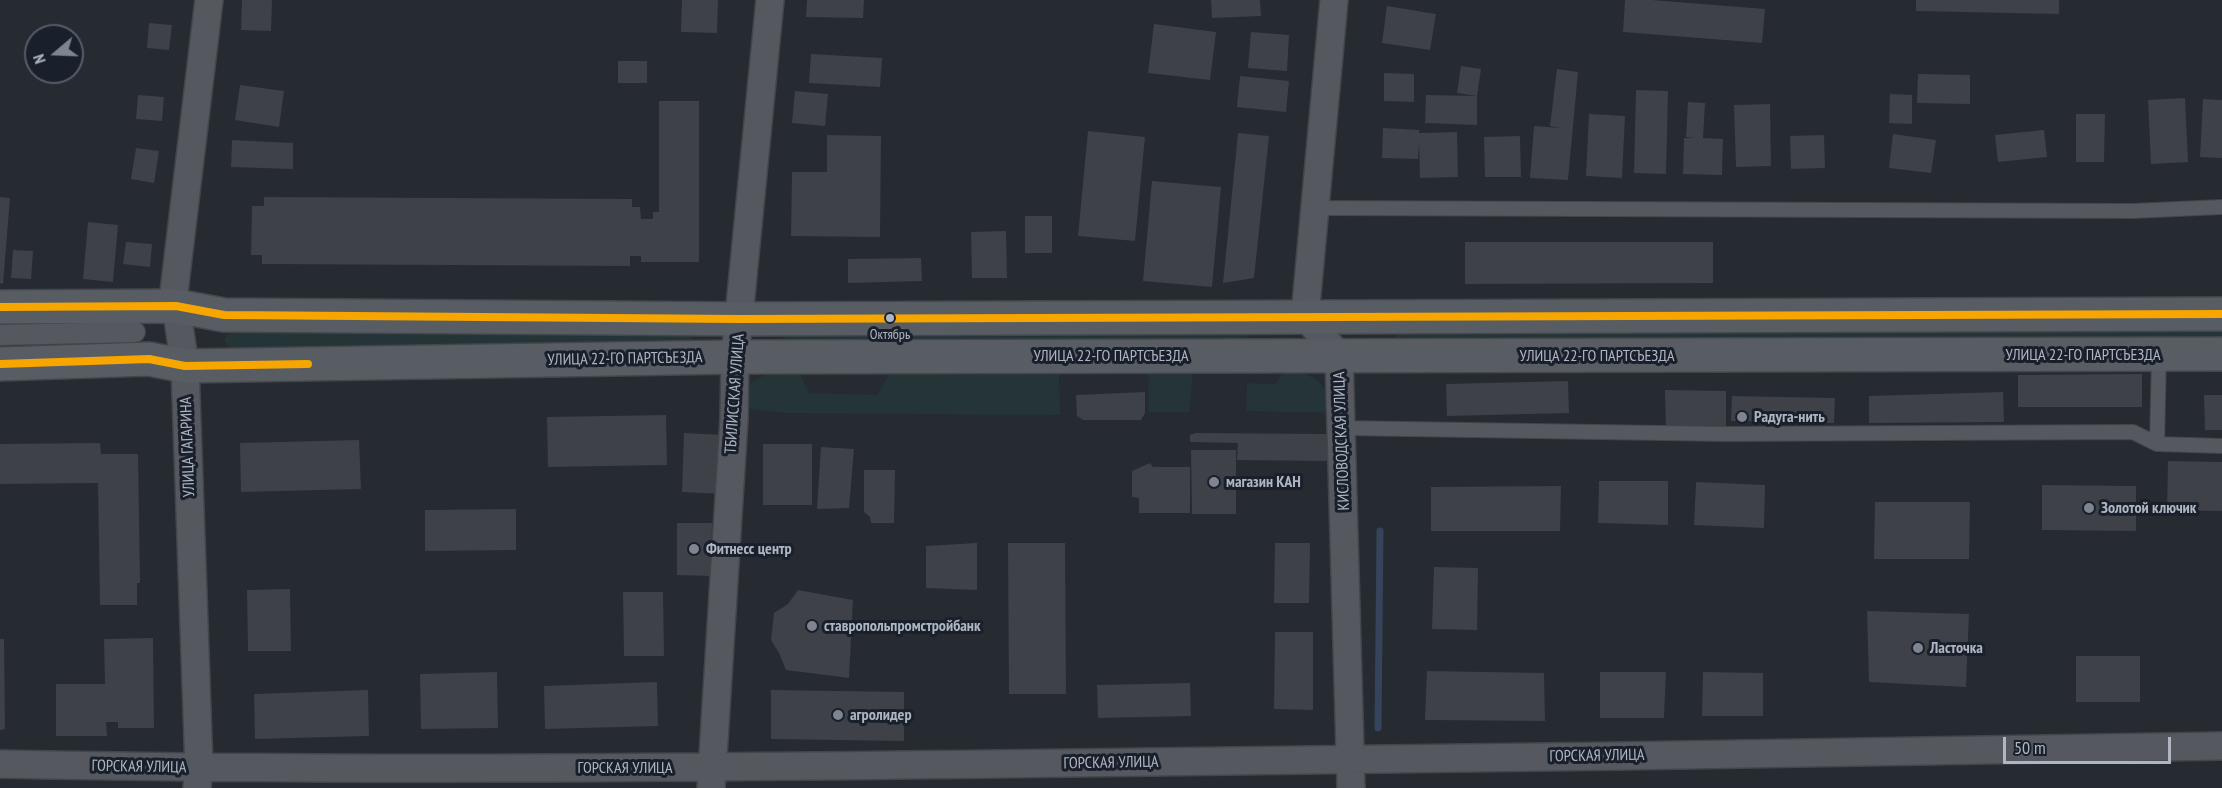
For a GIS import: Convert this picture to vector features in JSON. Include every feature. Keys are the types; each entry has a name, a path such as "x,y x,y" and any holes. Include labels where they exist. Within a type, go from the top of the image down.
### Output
{"main road":[{"path":"0,307 176,306 224,315 740,319 2222,314"},
{"name":"УЛИЦА 22-ГО ПАРТСЪЕЗДА","path":"0,364 149,359 185,366 735,357 2222,354"}],"street":[{"name":"УЛИЦА ГАГАРИНА","path":"198,778 185,366 174,292 209,0"},
{"name":"ТБИЛИССКАЯ УЛИЦА","path":"711,778 734,419 735,357 770,0"},
{"path":"1305,316 1334,0"},
{"name":"КИСЛОВОДСКАЯ УЛИЦА","path":"1305,316 1340,356 1351,788"},
{"path":"0,335 135,332"},
{"name":"ГОРСКАЯ УЛИЦА","path":"0,764 198,778 711,778 1351,760 2222,746"}],"lane":[{"path":"1315,208 2133,211 2222,207"},
{"path":"2157,444 2159,355"},
{"path":"1341,428 1726,434 2133,432 2157,444 2222,446"}],"shaded area":[{"path":"1396,325 2222,325 2222,339 1395,340"},
{"path":"785,330 1242,330 1248,336 1240,344 809,345 784,340"},
{"path":"237,331 688,331 692,335 692,341 688,345 679,347 228,347 224,340 227,334"},
{"path":"1149,368 1193,370 1189,412 1148,412"},
{"path":"775,369 798,370 809,393 877,395 891,371 1059,374 1060,415 784,413 744,408 749,384"},
{"path":"1284,371 1303,373 1318,381 1327,394 1334,413 1246,411 1247,383 1275,384"}],"building":[{"path":"242,0 272,0 271,31 241,30"},
{"path":"682,0 718,0 717,33 681,32"},
{"path":"807,0 864,0 863,18 806,17"},
{"path":"1211,0 1260,0 1261,16 1212,18"},
{"path":"1625,0 1765,9 1762,43 1623,32"},
{"path":"1916,0 2059,0 2059,14 1916,11"},
{"path":"1387,6 1436,14 1430,50 1382,43"},
{"path":"149,23 172,25 169,50 147,48"},
{"path":"1154,24 1216,32 1210,80 1148,73"},
{"path":"1251,32 1289,35 1287,71 1248,68"},
{"path":"811,54 882,58 880,87 809,83"},
{"path":"618,61 647,61 647,83 618,83"},
{"path":"1461,66 1481,69 1477,96 1457,93"},
{"path":"1557,69 1578,72 1568,180 1530,178 1534,126 1562,128 1550,126"},
{"path":"1384,73 1414,74 1414,102 1384,101"},
{"path":"1918,74 1970,75 1970,104 1917,103"},
{"path":"1240,76 1289,81 1286,112 1237,107"},
{"path":"240,85 284,91 279,127 235,120"},
{"path":"1636,90 1668,91 1666,174 1634,173"},
{"path":"795,91 828,94 825,126 792,123"},
{"path":"1890,94 1912,95 1912,124 1889,123"},
{"path":"138,95 164,97 162,121 136,119"},
{"path":"1426,95 1477,96 1477,125 1425,123"},
{"path":"2185,98 2188,162 2151,164 2148,100"},
{"path":"2203,99 2222,100 2222,158 2200,157"},
{"path":"659,101 699,101 699,262 641,262 641,256 630,256 630,266 262,264 262,255 251,255 252,206 264,206 264,197 632,199 632,207 640,207 641,219 653,219 653,212 659,212"},
{"path":"1688,102 1705,103 1703,138 1723,139 1722,175 1683,174 1684,138 1695,138 1686,137"},
{"path":"1770,104 1771,166 1736,167 1734,105"},
{"path":"1589,114 1625,116 1622,178 1586,176"},
{"path":"2076,114 2105,114 2104,162 2076,162"},
{"path":"1383,128 1419,130 1419,133 1457,132 1458,177 1420,178 1419,142 1418,159 1382,158"},
{"path":"2044,130 2047,157 1998,162 1995,135"},
{"path":"1088,131 1145,137 1135,241 1078,236"},
{"path":"1238,133 1269,136 1254,278 1223,283"},
{"path":"1893,134 1936,140 1931,173 1889,168"},
{"path":"827,135 881,136 880,237 791,236 792,172 827,172"},
{"path":"1824,135 1825,168 1791,169 1790,136"},
{"path":"1520,136 1521,177 1485,177 1484,137"},
{"path":"232,140 293,143 293,169 231,167"},
{"path":"136,148 159,151 154,183 131,179"},
{"path":"1152,181 1221,187 1212,287 1143,281"},
{"path":"0,197 10,198 3,284 0,283"},
{"path":"1025,216 1052,216 1052,253 1025,253"},
{"path":"88,222 118,225 113,282 83,279"},
{"path":"1006,231 1007,278 972,278 971,232"},
{"path":"126,242 152,244 150,267 123,264"},
{"path":"1465,242 1713,242 1713,283 1465,284"},
{"path":"13,250 33,251 31,279 11,278"},
{"path":"921,258 922,281 848,283 848,259"},
{"path":"2142,374 2142,407 2018,407 2018,375"},
{"path":"1568,381 1569,413 1447,416 1446,384"},
{"path":"1665,390 1726,391 1726,429 1666,430"},
{"path":"1145,392 1145,413 1141,420 1083,420 1077,416 1076,395"},
{"path":"2003,392 2004,422 1869,423 1869,396"},
{"path":"2204,395 2222,395 2222,430 2205,430"},
{"path":"1732,396 1835,398 1834,423 1731,421"},
{"path":"666,415 667,465 548,467 547,417"},
{"path":"684,433 725,435 723,494 682,492"},
{"path":"1196,433 1328,434 1328,461 1237,460 1238,443 1190,442 1190,435"},
{"path":"359,440 361,489 241,492 240,443"},
{"path":"100,443 101,454 138,454 140,583 137,583 137,605 100,605 98,483 0,484 0,444"},
{"path":"763,444 812,444 812,505 763,505"},
{"path":"821,447 854,449 849,508 817,509"},
{"name":"магазин КАН","path":"1191,450 1236,450 1236,514 1192,514"},
{"path":"2168,461 2222,462 2222,511 2167,510"},
{"path":"1150,463 1153,467 1190,467 1190,513 1139,513 1139,498 1132,497 1132,471"},
{"path":"864,470 895,470 894,523 871,523 870,517 864,512"},
{"path":"1599,481 1668,481 1668,525 1598,523"},
{"path":"1696,482 1765,485 1764,528 1694,525"},
{"name":"Золотой ключик","path":"2042,485 2136,486 2136,531 2042,530"},
{"path":"1561,486 1560,531 1431,531 1431,487"},
{"path":"1875,502 1970,502 1969,559 1874,559"},
{"path":"516,509 516,550 425,551 425,510"},
{"name":"Фитнесс центр","path":"677,523 712,523 711,576 677,575"},
{"path":"977,543 977,590 926,588 926,546"},
{"path":"1008,543 1065,543 1066,694 1009,694"},
{"path":"1275,543 1310,543 1309,603 1274,603"},
{"path":"1434,567 1478,568 1477,630 1432,629"},
{"path":"290,589 291,651 248,651 247,590"},
{"name":"ставропольпромстройбанк","path":"798,590 853,600 849,678 786,670 771,640 774,613 788,604"},
{"path":"623,592 663,592 664,656 624,656"},
{"name":"Ласточка","path":"1867,611 1969,614 1966,687 1869,682"},
{"path":"1275,632 1313,632 1313,710 1274,709"},
{"path":"153,638 154,728 118,728 118,722 106,722 107,736 56,736 56,684 105,684 104,639"},
{"path":"0,639 4,639 5,729 0,730"},
{"path":"2076,656 2140,656 2140,702 2076,702"},
{"path":"1427,671 1544,673 1545,721 1425,720"},
{"path":"497,672 498,728 421,729 420,674"},
{"path":"1600,672 1666,672 1664,718 1600,718"},
{"path":"1703,672 1763,673 1763,716 1702,716"},
{"path":"657,682 658,726 545,729 544,686"},
{"path":"1190,683 1191,716 1098,718 1097,685"},
{"path":"368,690 369,736 255,739 254,694"},
{"name":"агролидер","path":"771,690 904,692 904,741 771,739"}],"waterway":[{"path":"1378,728 1380,531"}],"transit line":[{"path":"0,307 176,306 224,315 740,319 2222,314"},
{"path":"0,364 149,359 185,366 308,364"}],"place":[{"name":"Октябрь","path":"890,318"},
{"name":"Радуга-нить","path":"1742,417"},
{"name":"магазин КАН","path":"1214,482"},
{"name":"Золотой ключик","path":"2089,508"},
{"name":"Фитнесс центр","path":"694,549"},
{"name":"ставропольпромстройбанк","path":"812,626"},
{"name":"Ласточка","path":"1918,648"},
{"name":"агролидер","path":"838,715"}]}
